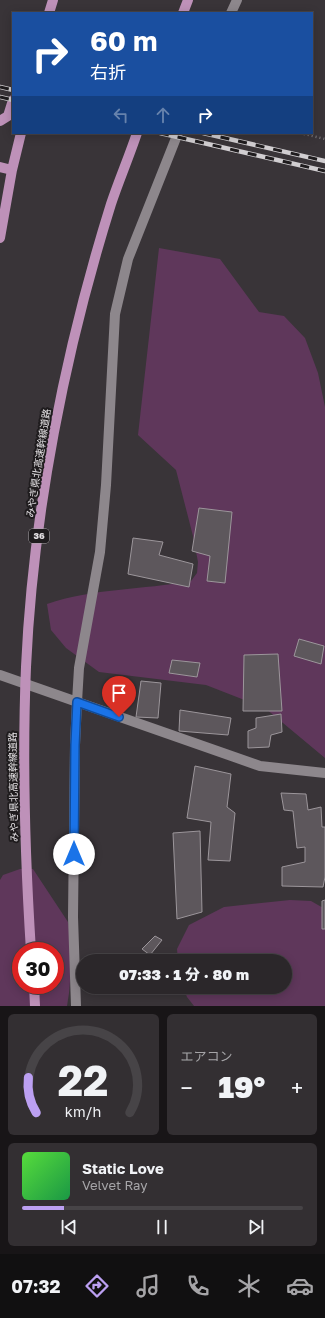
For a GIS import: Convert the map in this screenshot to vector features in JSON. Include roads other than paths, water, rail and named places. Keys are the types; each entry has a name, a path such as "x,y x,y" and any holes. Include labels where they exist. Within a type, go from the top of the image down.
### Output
{"main road":[{"path":"49,12 53,0"},
{"path":"183,12 188,0"},
{"path":"0,122 8,116 12,103"},
{"path":"0,238 12,170 21,134"},
{"name":"みやぎ県北高速幹線道路","path":"31,942 26,845 24,746 27,657 33,586 43,500 59,411 78,320 112,203 137,134"},
{"path":"0,167 12,170"},
{"path":"34,994 35,1006"}],"street":[{"path":"231,12 237,0"},
{"path":"76,1006 73,917 75,745 73,701 100,552 106,485 115,314 128,260 178,134"},
{"path":"3,676 260,766 325,773"}],"railway":[{"path":"0,87 12,90"},
{"path":"0,97 12,100"},
{"path":"164,134 325,171"},
{"path":"207,134 325,161"}]}
